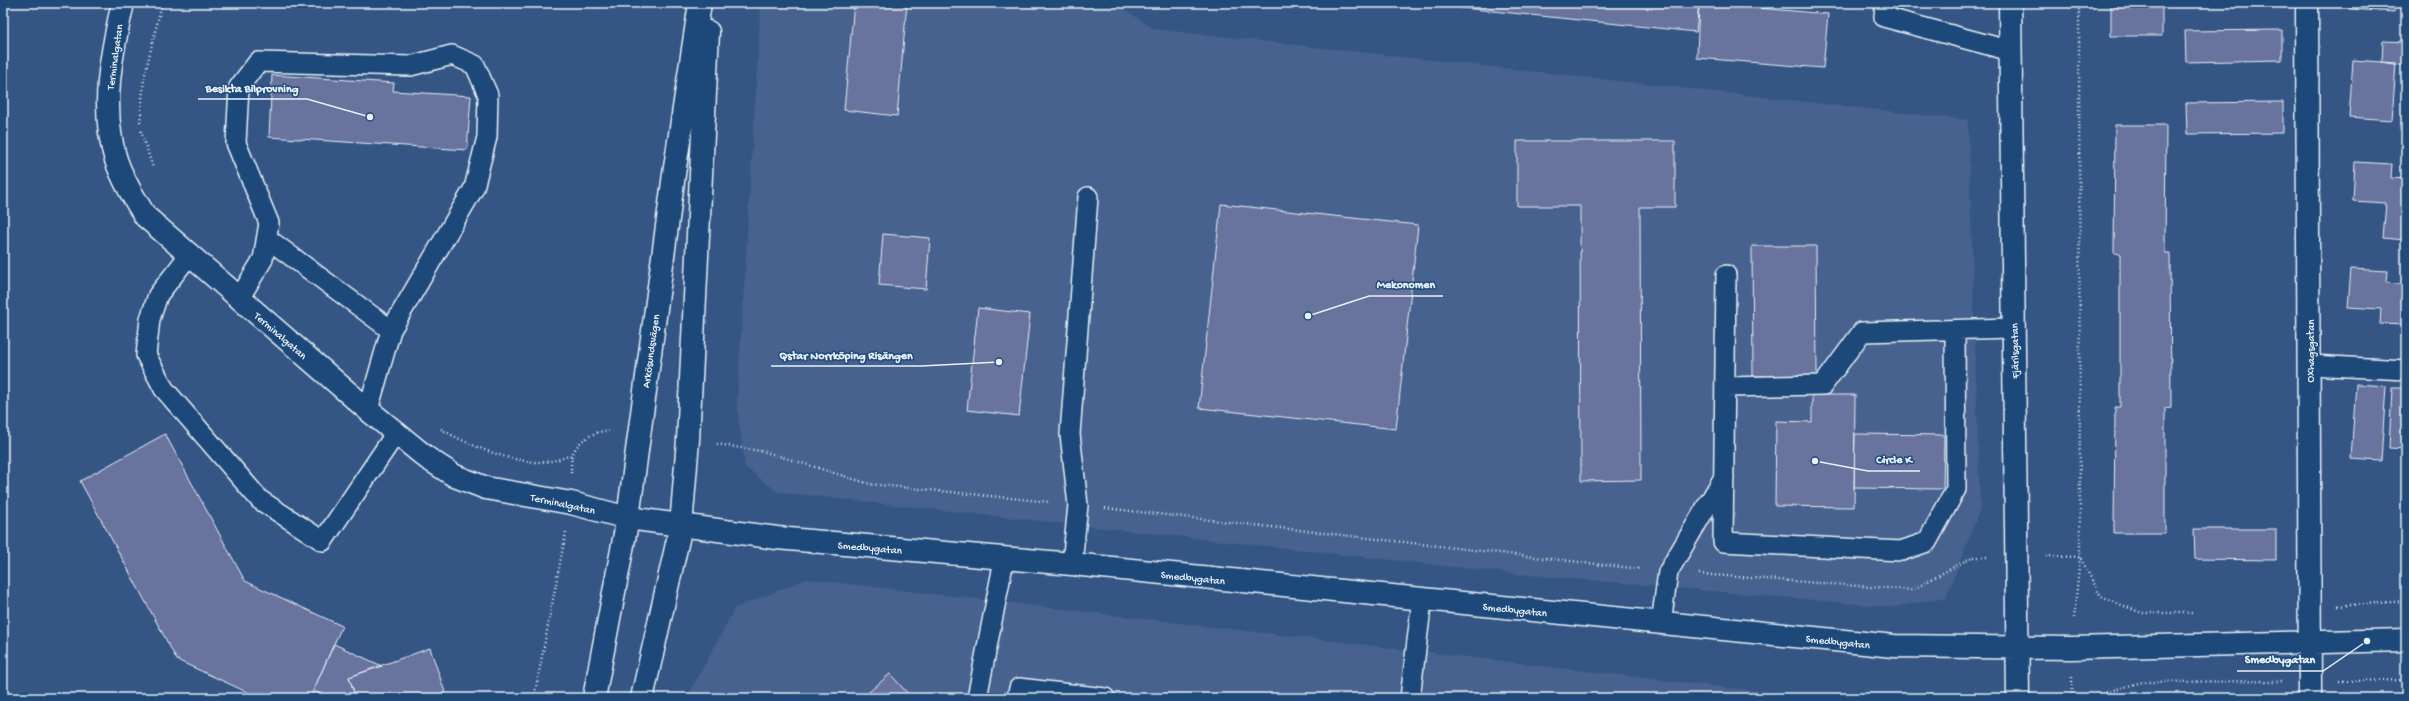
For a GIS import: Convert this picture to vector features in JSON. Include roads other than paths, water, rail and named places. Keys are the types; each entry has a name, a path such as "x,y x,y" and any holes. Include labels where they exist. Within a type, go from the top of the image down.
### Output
{"street":[{"name":"Terminalgatan","path":"123,3 114,41 109,83 108,122 116,159 128,189 145,216 368,410 396,433 455,476 486,488 571,503 628,518"},
{"name":"Arkösundsvägen","path":"594,698 628,518 674,174 700,3"},
{"path":"642,698 681,526 688,440 710,3"},
{"name":"Fjärilsgatan","path":"2010,3 2018,698"},
{"name":"Oxhagsgatan","path":"2307,3 2310,365 2310,690"},
{"name":"Smedbygatan","path":"628,518 777,538 1004,560 1072,564 1894,646 2017,648 2406,640"}],"lane":[{"path":"1885,3 1884,17 2011,52"},
{"path":"239,299 256,274 263,258 268,239 269,223 236,143 239,87 258,62 410,66 452,55 475,65 488,95 488,137 474,188 391,330 368,410"},
{"path":"1072,564 1078,505 1070,434 1088,197"},
{"path":"268,239 391,330"},
{"path":"190,254 158,295 150,319 146,355 164,389 260,500 323,541 396,433"},
{"path":"1726,275 1725,476 1723,542 1901,551 1927,542 1956,489 1955,330"},
{"path":"1725,387 1823,385 1862,332 2013,328"},
{"path":"2310,365 2406,370"},
{"path":"1661,623 1668,572 1725,476"},
{"path":"978,698 1004,560"},
{"path":"1410,698 1422,600"},
{"path":"1017,698 1019,688 1105,698"}],"place":[{"name":"Besikta Bilprovning","path":"370,117"},
{"name":"Mekonomen","path":"1308,316"},
{"name":"Qstar Norrköping Risängen","path":"999,362"},
{"name":"Circle K","path":"1815,461"},
{"name":"Smedbygatan","path":"2367,641"}]}
